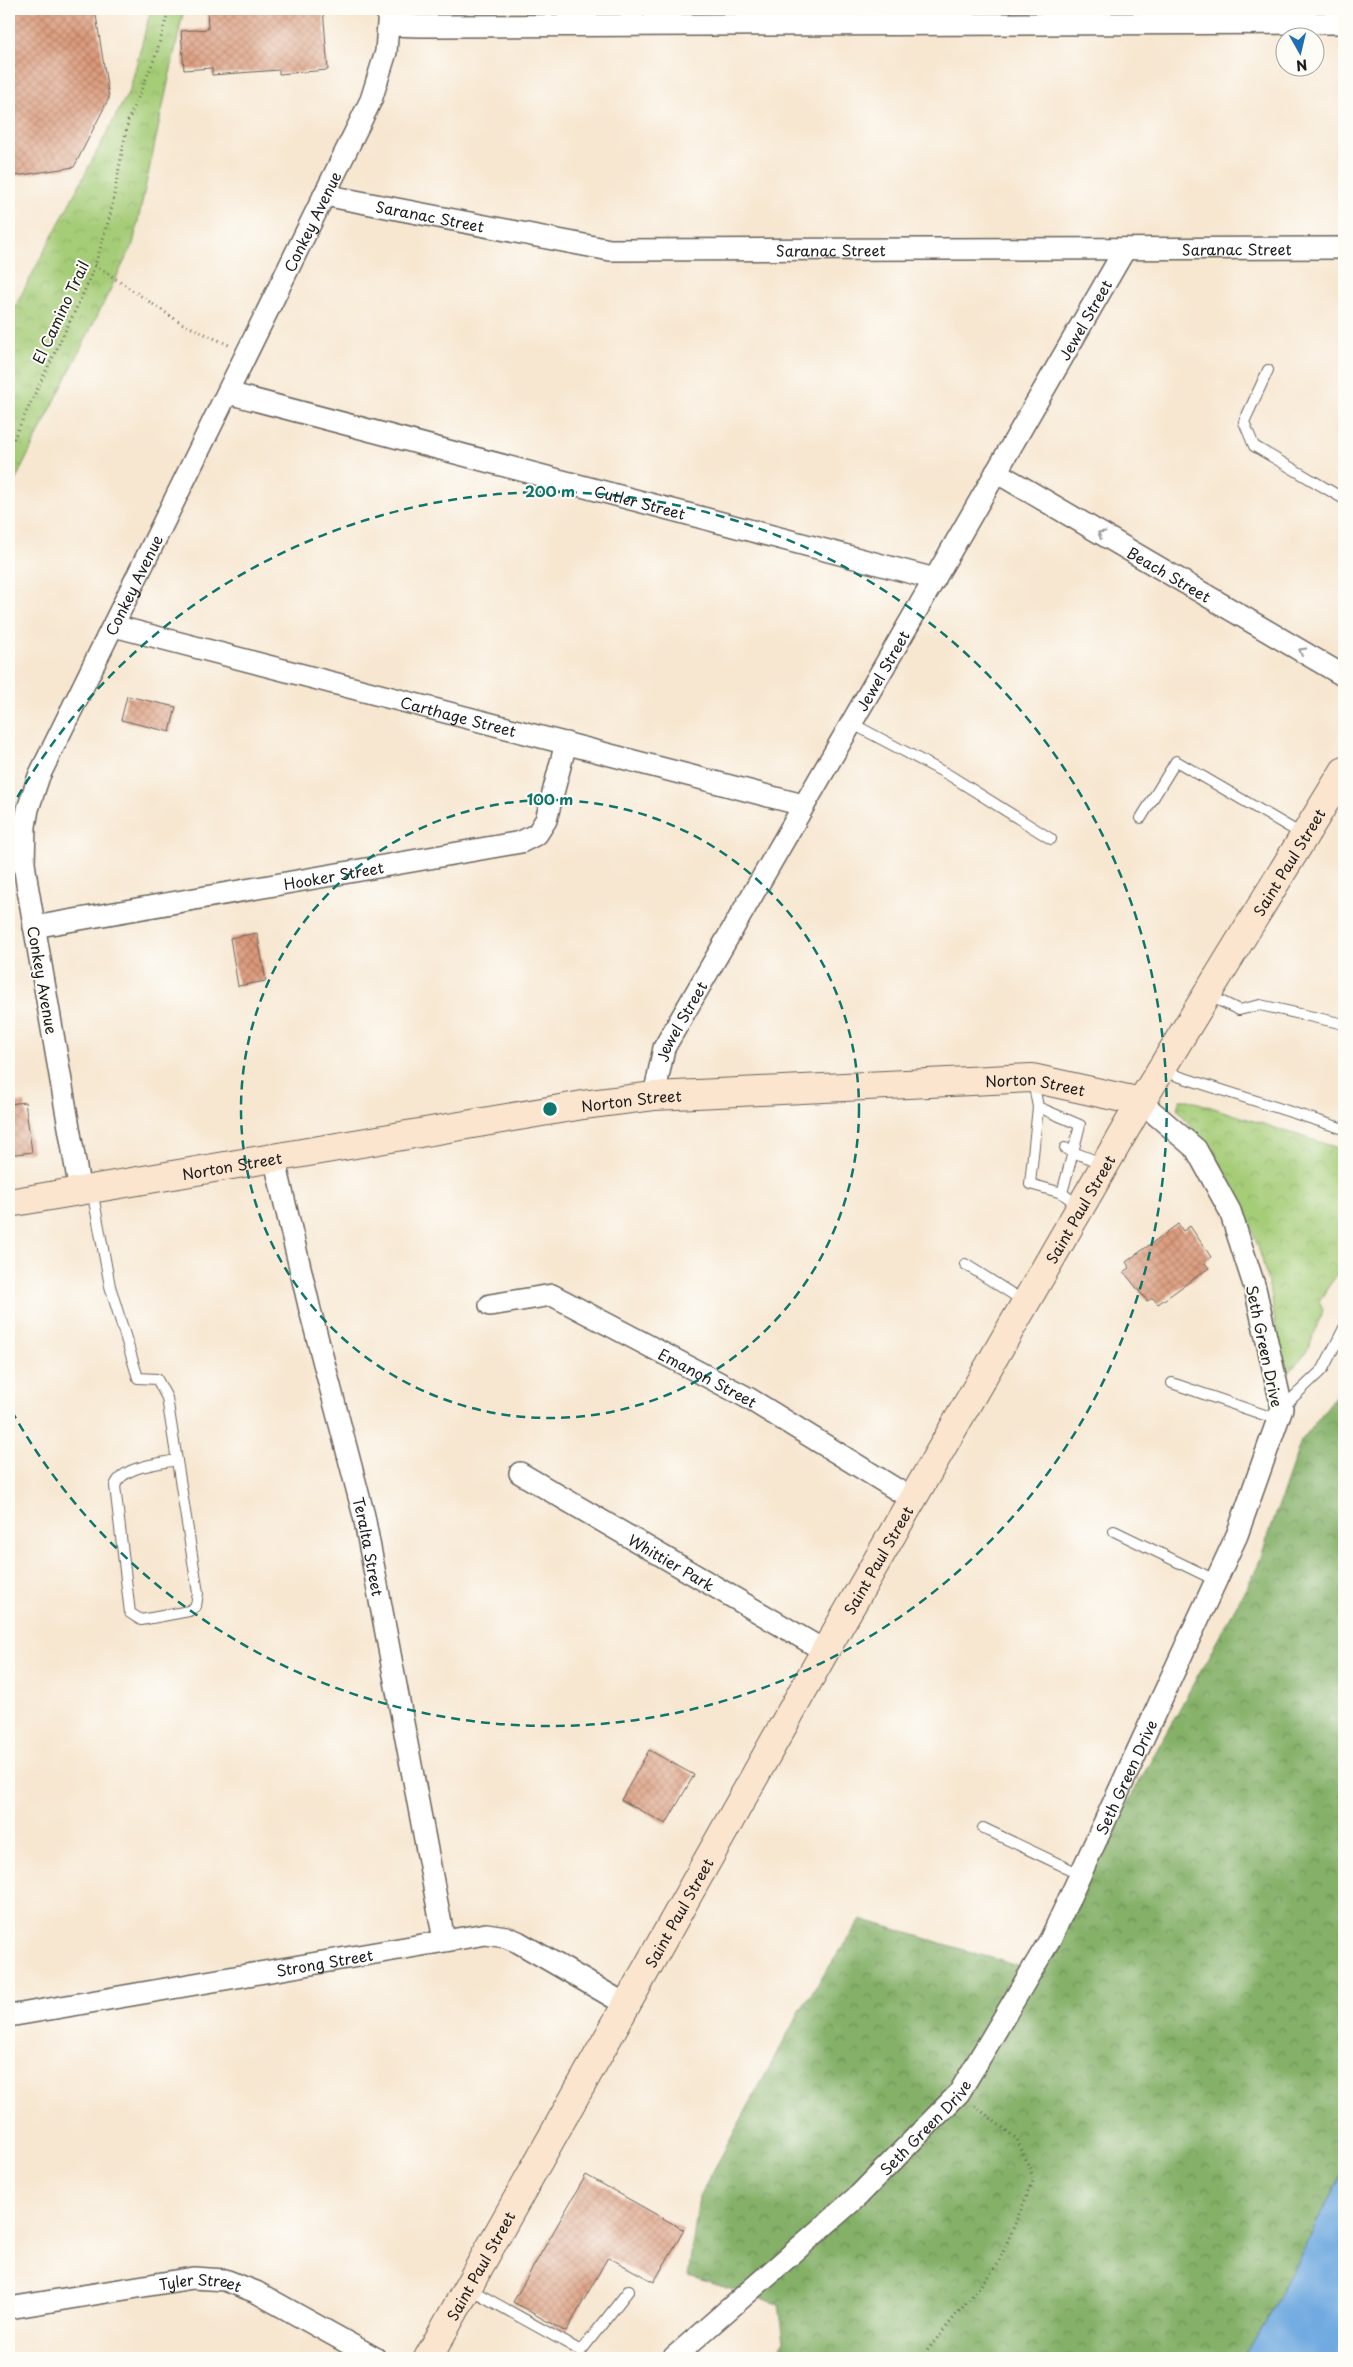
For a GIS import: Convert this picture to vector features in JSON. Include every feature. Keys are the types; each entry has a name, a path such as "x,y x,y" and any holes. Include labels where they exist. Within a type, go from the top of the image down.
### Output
{"main road":[{"name":"Saint Paul Street","path":"428,2358 625,2004 1026,1302 1067,1191 1106,1164 1141,1102 1344,771"},
{"name":"Norton Street","path":"9,1203 583,1105 654,1096 1032,1078 1141,1102"}],"street":[{"path":"389,17 431,26 1344,23"},
{"name":"Conkey Avenue","path":"86,1190 34,926 24,863 28,809 46,760 114,626 377,84 386,52 389,17"},
{"name":"Saranac Street","path":"324,195 610,250 1344,248"},
{"name":"Jewel Street","path":"654,1096 664,1048 1125,249"},
{"name":"Cutler Street","path":"228,393 935,579"},
{"name":"Beach Street","path":"996,472 1344,676"},
{"name":"Carthage Street","path":"114,626 803,805"},
{"name":"Hooker Street","path":"34,926 521,842 537,834 546,820 566,743"},
{"name":"Seth Green Drive","path":"673,2358 860,2195 959,2093 1051,1938 1237,1535 1280,1414 1255,1288 1230,1211 1196,1149 1141,1102"},
{"name":"Teralta Street","path":"274,1157 310,1310 364,1516 444,1940"},
{"name":"Emanon Street","path":"490,1305 552,1295 748,1398 912,1499"},
{"name":"Whittier Park","path":"520,1473 825,1652"},
{"name":"Strong Street","path":"9,2016 486,1934 506,1937 625,2004"},
{"name":"Tyler Street","path":"9,2308 176,2280 217,2279 240,2284 256,2292 375,2358"}],"lane":[{"path":"1268,370 1244,422 1254,446 1344,499"},
{"path":"851,723 949,775 1051,839"},
{"path":"1141,818 1176,760 1304,836"},
{"path":"1207,994 1239,1010 1260,1004 1344,1024"},
{"path":"1161,1070 1344,1129"},
{"path":"1032,1078 1038,1107 1039,1133 1030,1184 1067,1191 1066,1166 1069,1150 1080,1125 1038,1107"},
{"path":"1069,1150 1106,1164"},
{"path":"86,1190 110,1286 138,1378 156,1379 166,1398 198,1594 196,1606 189,1611 142,1620 130,1613 115,1486 118,1478 130,1471 176,1460"},
{"path":"965,1264 1026,1302"},
{"path":"1172,1383 1280,1414 1323,1369 1344,1328"},
{"path":"1114,1531 1215,1580"},
{"path":"983,1828 1080,1874"},
{"path":"467,2287 581,2351 629,2290"}],"path":[{"name":"El Camino Trail","path":"9,448 84,292 95,265 113,202 128,121 156,55 169,9"},
{"path":"95,265 181,323 209,337 248,352"},
{"path":"920,2358 998,2264 1034,2180 1017,2139 959,2093"}],"green space":[{"path":"151,9 184,9 133,244 9,493 9,318 130,89"},
{"path":"1180,1100 1189,1100 1344,1150 1344,1264 1319,1301 1323,1310 1305,1354 1293,1368 1285,1373 1281,1371 1272,1299 1262,1259 1246,1211 1220,1165 1177,1108"},
{"path":"1344,1385 1344,2169 1265,2325 1242,2358 772,2358 784,2341 779,2304 688,2276 699,2197 801,2009 861,1919 1035,1971 1257,1568 1301,1441"}],"water":[{"path":"1344,2169 1344,2358 1242,2358 1265,2325"}],"building":[{"path":"9,9 95,9 109,98 74,167 9,177"},
{"path":"207,9 323,9 328,70 279,74 279,70 212,75 212,68 184,70 181,31 208,29"},
{"path":"127,696 176,707 170,732 121,720"},
{"path":"257,933 266,981 238,986 230,938"},
{"path":"25,1102 32,1152 9,1155 9,1104"},
{"path":"1178,1224 1183,1231 1190,1226 1211,1257 1204,1262 1209,1268 1158,1304 1153,1298 1147,1301 1124,1272 1130,1268 1126,1262"},
{"path":"649,1750 694,1775 666,1824 621,1800"},
{"path":"586,2175 684,2230 654,2282 608,2257 566,2332 513,2302"}]}
